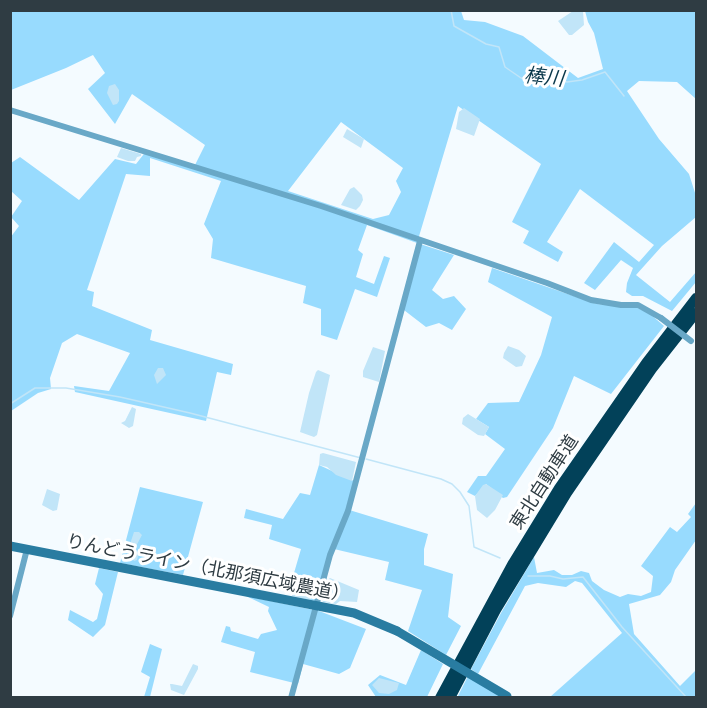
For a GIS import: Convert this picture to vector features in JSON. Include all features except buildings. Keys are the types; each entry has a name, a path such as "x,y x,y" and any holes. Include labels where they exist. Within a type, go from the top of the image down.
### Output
{"highway":[{"name":"東北自動車道","path":"440,698 495,594 554,496 646,363 696,298"},
{"name":"東北自動車道","path":"450,698 496,610 541,533 652,369 696,313"}],"street":[{"path":"10,110 289,196 591,300 638,305 661,318 694,343"},
{"path":"291,698 330,555 348,511 420,241"},
{"name":"りんどうライン（北那須広域農道）","path":"10,546 354,614 397,631 508,697"},
{"path":"10,616 27,549"}],"shaded area":[{"path":"11,11 461,11 464,20 485,22 523,36 578,78 603,69 594,33 585,11 696,11 696,99 677,82 639,81 627,91 659,139 689,174 696,196 696,217 662,246 636,275 670,302 696,272 696,282 672,311 643,296 632,296 626,292 633,268 621,260 595,290 584,283 614,242 639,262 654,245 580,189 547,242 563,252 558,262 523,243 529,231 512,222 541,164 458,106 417,243 367,225 358,250 363,254 356,277 374,284 384,256 390,258 377,297 355,289 337,340 321,335 321,309 303,303 306,286 211,258 213,239 204,224 221,181 150,158 150,176 126,174 87,290 94,292 92,306 152,330 150,340 233,364 231,375 217,372 206,421 75,392 74,386 109,391 130,353 77,334 62,343 50,378 51,389 38,393 11,411 10,238 19,226 11,217 22,201 11,191 11,163 20,157 79,200 115,159 136,164 147,150 195,165 205,145 132,94 115,124 88,89 105,73 93,55 11,90","holes":["341,122 403,168 396,181 401,192 389,215 373,219 288,191"]},
{"path":"573,11 583,11 584,25 569,35 558,21"},
{"path":"115,84 119,90 119,101 113,105 107,93 109,86"},
{"path":"464,108 480,119 474,136 456,129 459,112"},
{"path":"347,129 364,139 361,148 343,137"},
{"path":"121,148 141,154 141,156 135,161 117,157"},
{"path":"354,187 362,195 363,200 356,210 341,205 350,189"},
{"path":"417,243 454,255 432,290 443,299 454,296 466,309 452,330 439,323 426,327 400,307"},
{"path":"492,268 597,304 636,307 649,313 664,326 611,394 574,376 553,428 507,497 503,498 486,484 475,496 467,492 478,476 486,476 505,449 485,434 489,427 476,419 488,403 519,402 541,355 552,317 488,282"},
{"path":"508,346 519,350 526,356 522,366 516,367 503,358"},
{"path":"373,347 385,351 379,382 363,377 363,371"},
{"path":"158,368 163,368 166,375 157,384 154,375"},
{"path":"318,370 330,375 317,435 314,437 300,432 309,393"},
{"path":"132,407 136,409 133,426 129,428 121,423 125,421"},
{"path":"468,414 489,427 484,436 478,435 462,424 463,418"},
{"path":"320,454 356,462 352,481 319,465"},
{"path":"319,465 354,481 346,509 428,534 424,549 424,565 453,574 448,617 461,626 446,655 408,631 422,590 385,580 389,562 334,549 319,602 310,600 314,584 294,573 301,549 269,539 272,525 244,518 246,509 283,519 300,493 310,495"},
{"path":"486,484 503,495 495,510 487,518 477,510 475,496"},
{"path":"140,487 203,502 183,575 120,563"},
{"path":"47,489 60,494 57,510 53,511 42,505"},
{"path":"696,503 696,540 675,570 671,582 660,595 629,604 634,634 680,686 696,670 696,697 550,697 622,633 582,583 575,581 566,587 538,583 525,586 478,674 471,669 534,557 537,573 554,570 562,575 572,575 581,571 589,573 592,581 604,590 620,597 628,594 641,596 651,592 653,576 641,566 670,527 677,532 691,517 688,514"},
{"path":"134,532 142,535 135,548 138,556 134,561 130,555 125,559"},
{"path":"99,568 118,572 105,625 93,637 68,620 70,610 93,622 97,619 103,594 95,584"},
{"path":"300,576 311,580 314,584 310,600 292,596 294,582"},
{"path":"330,578 359,590 357,602 340,601 336,604 323,602 321,597 325,582"},
{"path":"246,596 319,611 366,629 350,668 339,674 303,664 298,684 250,672 255,652 221,642 226,626 230,627 231,631 258,639 261,634 277,630 268,611 269,607"},
{"path":"150,644 162,649 150,697 144,697 150,677 141,672"},
{"path":"421,650 443,664 427,697 376,697 368,685 380,675 406,685"},
{"path":"193,664 198,666 198,669 184,695 171,690 170,684 182,686"},
{"path":"468,676 503,698 457,698"},
{"path":"379,678 399,683 397,690 389,694 379,693 372,685"}],"waterway":[{"name":"棒川","path":"451,10 454,26 486,44 499,47 505,67 521,78 527,80 548,76 567,82 582,80 605,72 624,96"},
{"path":"10,404 35,388 66,388 120,397 190,413 361,458"},
{"path":"366,459 452,484 469,506 474,547 500,558"},
{"path":"528,576 550,576 563,579 583,577 622,627 687,698"}]}
